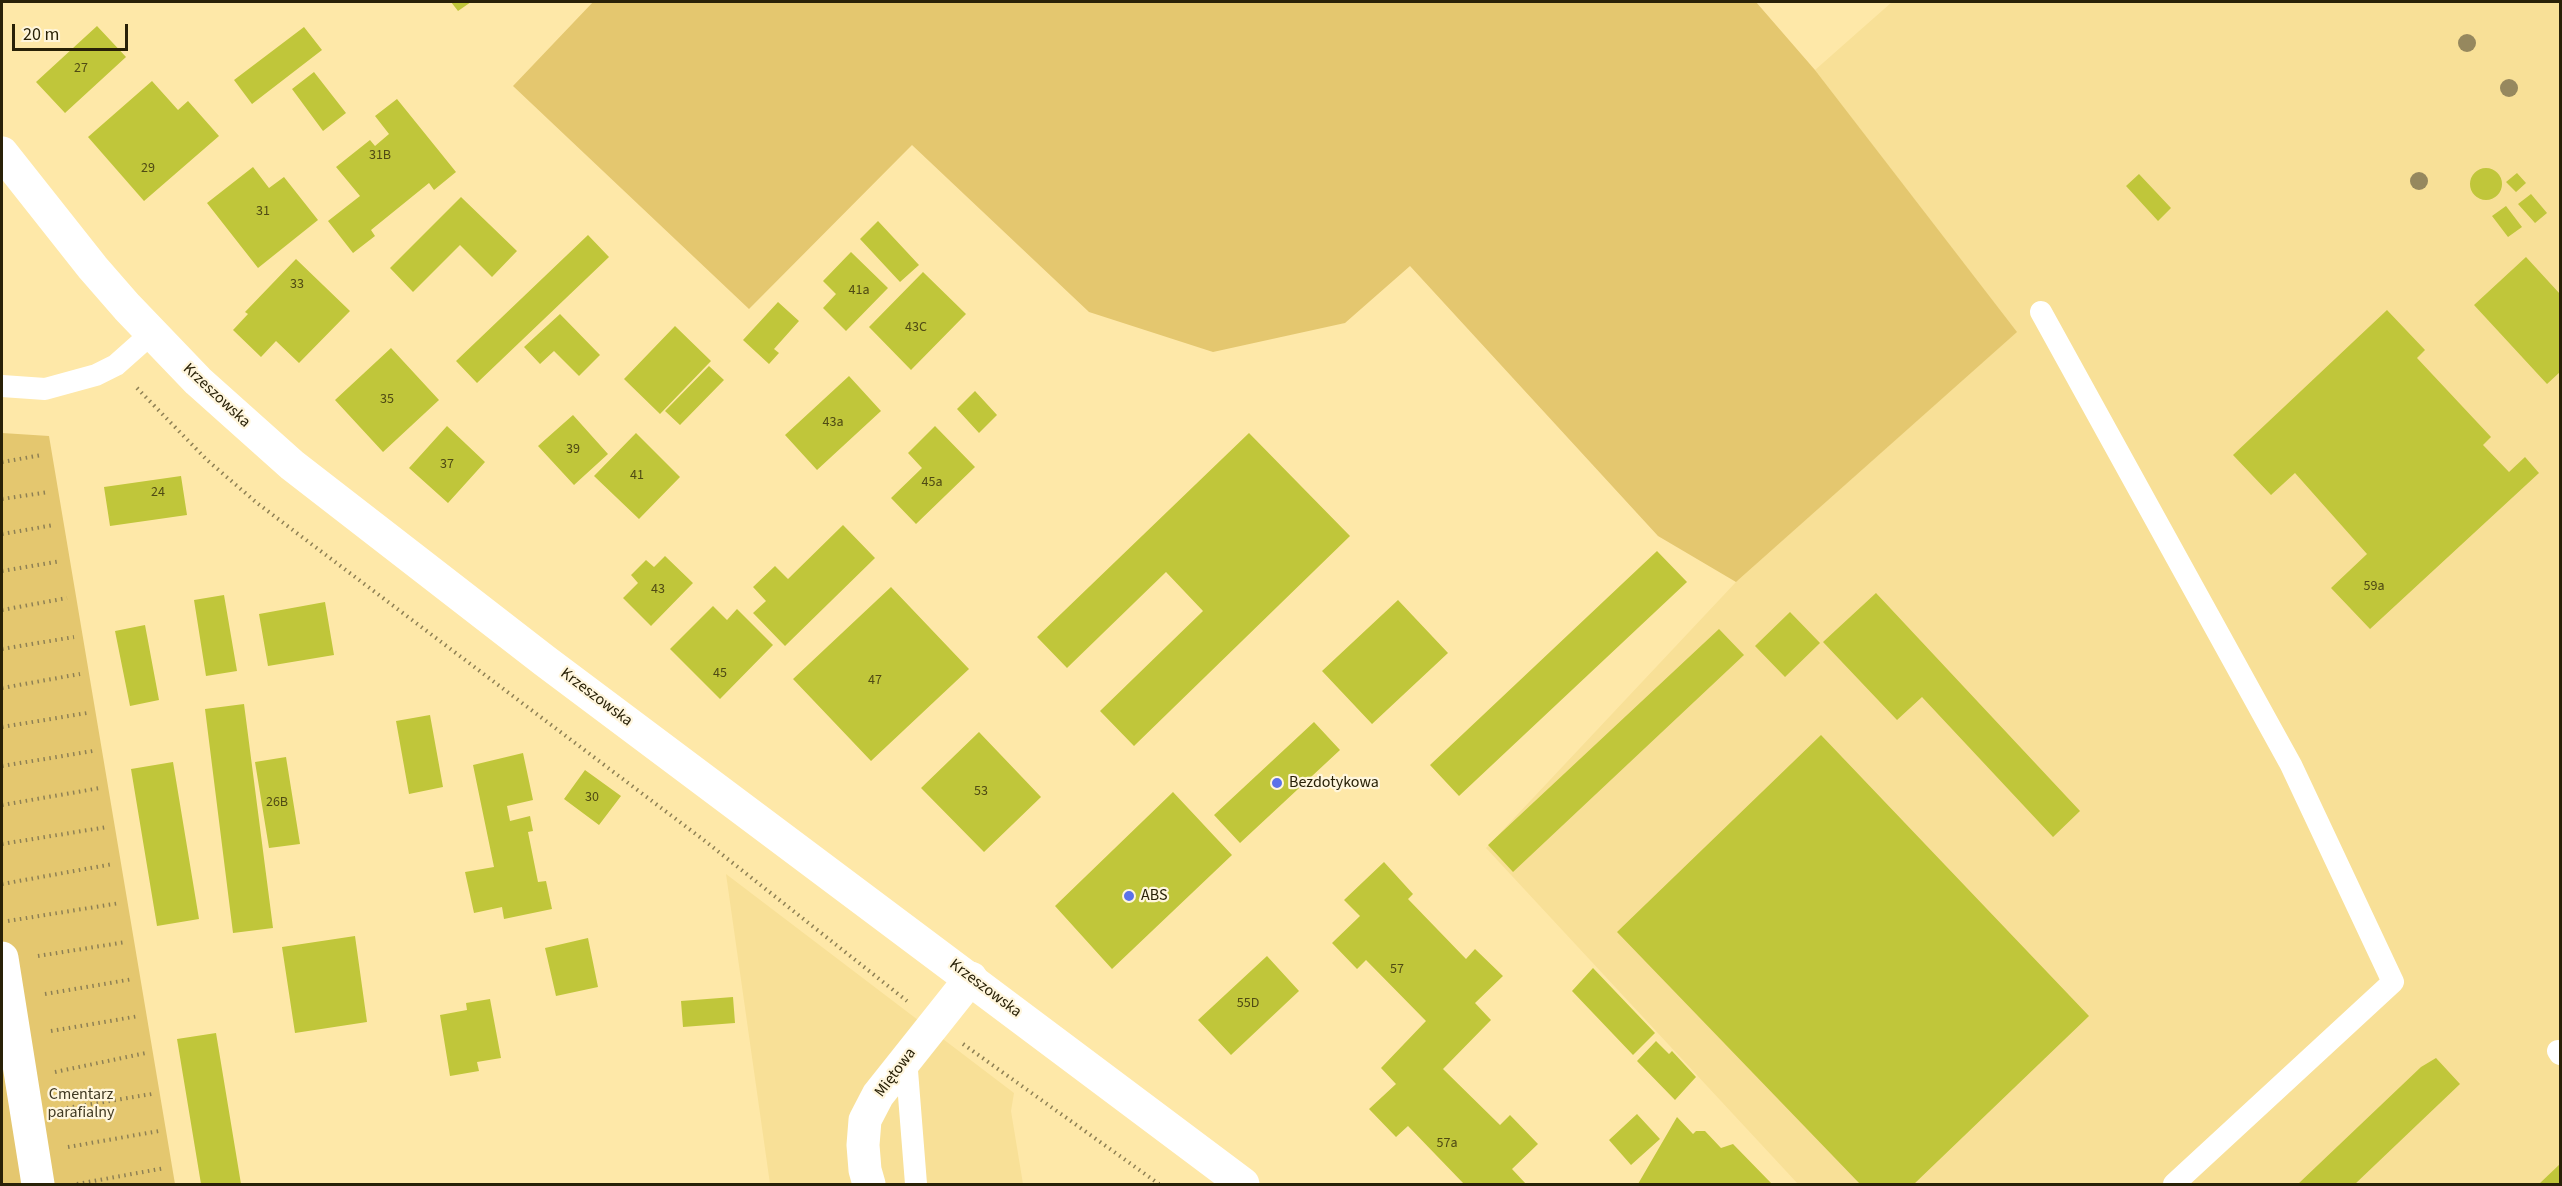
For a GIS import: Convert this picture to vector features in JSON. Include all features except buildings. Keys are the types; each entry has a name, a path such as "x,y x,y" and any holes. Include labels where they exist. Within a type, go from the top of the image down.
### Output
{"main road":[{"name":"Krzeszowska","path":"2,153 93,268 152,333 207,389 292,465 545,660 1244,1185"},
{"path":"2,960 38,1185"},
{"name":"Miętowa","path":"869,1185 863,1145 865,1120 878,1095 971,978"}],"lane":[{"path":"2041,312 2291,765 2393,982 2174,1185"},
{"path":"2,386 45,389 96,375 116,365 152,333"},
{"path":"906,1058 916,1185"}],"path":[{"path":"116,365 207,460 257,503 705,841 935,1023 1159,1185"},
{"path":"2,462 42,455"},
{"path":"2,499 49,492"},
{"path":"2,534 54,525"},
{"path":"2,571 61,561"},
{"path":"2,610 67,598"},
{"path":"2,648 74,637"},
{"path":"2,688 80,674"},
{"path":"2,727 87,713"},
{"path":"2,766 93,751"},
{"path":"2,805 100,788"},
{"path":"2,844 107,827"},
{"path":"2,884 113,864"},
{"path":"2,922 120,903"},
{"path":"2,960 126,942"},
{"path":"8,1001 133,980"},
{"path":"14,1038 139,1016"},
{"path":"21,1080 146,1053"},
{"path":"26,1114 152,1094"},
{"path":"33,1153 159,1131"},
{"path":"77,1185 165,1168"}],"shaded area":[{"path":"1892,2 2560,2 2560,1184 1798,1184 1486,848 1736,582 2016,332 1815,70"},
{"path":"726,874 1014,1093 1011,1111 1023,1184 770,1184"}],"green space":[{"path":"593,2 1756,2 1815,70 2017,332 1736,582 1658,536 1410,266 1345,323 1213,352 1089,312 912,145 749,309 513,86"},
{"name":"Cmentarz parafialny","path":"2,433 49,436 175,1184 2,1184"}],"place":[{"name":"Bezdotykowa","path":"1277,783"},
{"name":"ABS","path":"1129,896"}]}
